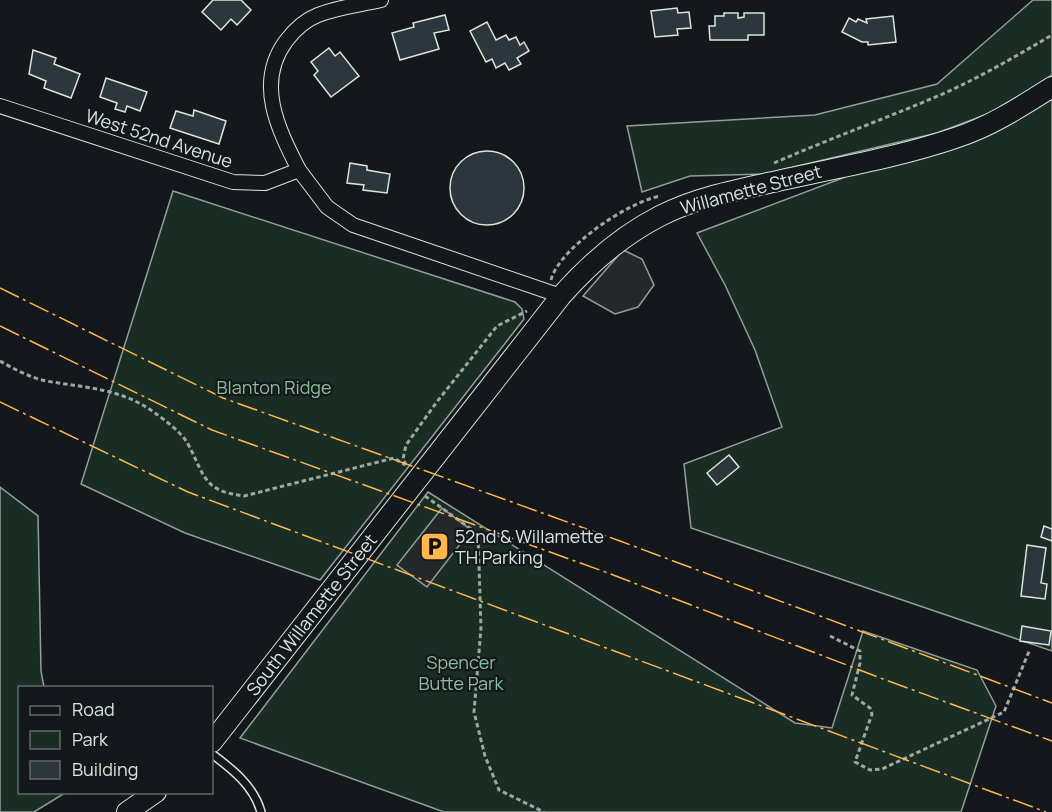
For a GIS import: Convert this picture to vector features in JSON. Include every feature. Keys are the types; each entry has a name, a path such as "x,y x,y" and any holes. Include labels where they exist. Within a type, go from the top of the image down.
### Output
{"main road":[{"name":"Willamette Street","path":"416,481 561,296 606,251 643,226 684,206 763,184 914,151 958,138 994,121 1052,87"},
{"name":"South Willamette Street","path":"213,741 416,481"},
{"path":"128,812 153,794"}],"street":[{"path":"381,0 316,15 295,30 280,50 271,73 272,102 280,130 299,170 327,207 353,225 561,296"},
{"name":"West 52nd Avenue","path":"0,106 233,182 265,183 299,170"}],"lane":[{"path":"213,755 232,769 251,791 261,812"}],"path":[{"path":"0,361 44,380 91,386 132,398 156,413 187,442 202,477 217,490 228,494 243,496 394,458 416,481 478,534 481,628 474,712 485,756 500,790 544,812"},
{"path":"830,636 851,645 861,655 852,695 870,708 872,714 855,762 874,770 882,769 1004,712 1030,649"}],"green space":[{"path":"1033,0 1052,0 1052,75 998,110 937,133 764,174 690,176 642,192 627,126 815,115 937,84"},
{"path":"1052,85 1052,651 691,528 684,464 782,427 755,350 725,285 697,233 914,151"},
{"name":"Blanton Ridge","path":"173,191 515,302 522,309 524,319 320,580 185,533 81,484"},
{"path":"0,487 38,516 41,671 44,686 18,686 18,794 63,794 34,812 0,812"},
{"name":"Spencer Butte Park","path":"428,492 795,723 832,728 863,631 977,670 996,706 961,812 444,812 240,738"}],"shaded area":[{"path":"623,250 642,259 654,285 638,307 615,314 583,296"},
{"name":"52nd & Willamette TH Parking","path":"442,508 471,530 427,587 397,565"}],"building":[{"path":"213,0 241,0 251,10 237,25 231,19 221,30 202,12"},
{"path":"677,8 678,13 689,12 691,28 677,29 678,35 655,37 651,11"},
{"path":"724,13 738,13 738,18 744,17 744,13 764,13 764,35 748,35 748,40 710,40 709,26 715,26 715,16 724,16"},
{"path":"445,15 449,30 434,33 439,49 400,60 392,33 414,27 413,23"},
{"path":"893,16 896,42 868,45 868,42 862,42 842,32 849,18 856,22 858,19 867,23 866,19"},
{"path":"487,22 496,40 506,35 509,40 516,37 520,45 524,42 529,51 517,58 521,64 509,70 505,63 496,68 492,59 486,62 470,31"},
{"path":"329,48 335,56 340,52 359,76 331,97 314,75 318,71 311,62"},
{"path":"33,50 56,58 54,64 80,74 71,98 44,88 46,81 29,74"},
{"path":"106,78 147,92 140,111 127,106 125,112 115,109 117,103 100,97"},
{"path":"194,110 226,121 219,144 170,128 176,111 193,116"},
{"path":"487,151 501,154 513,162 521,174 524,188 521,202 513,214 501,222 487,225 473,222 461,214 453,202 450,188 453,174 461,162 473,154"},
{"path":"350,163 367,166 367,170 390,174 387,193 363,190 364,185 347,183"},
{"path":"729,455 739,467 717,485 707,473"},
{"path":"1044,526 1052,529 1052,541 1041,537"},
{"path":"1027,545 1046,548 1041,583 1047,584 1045,599 1021,596"},
{"path":"1022,626 1051,631 1049,645 1020,641"}],"power":[{"path":"0,288 223,398 620,541 1052,703"},
{"path":"0,326 212,430 608,573 883,679 1052,741"},
{"path":"0,402 188,492 1046,812"}],"place":[{"name":"52nd & Willamette TH Parking","path":"434,547"}]}
